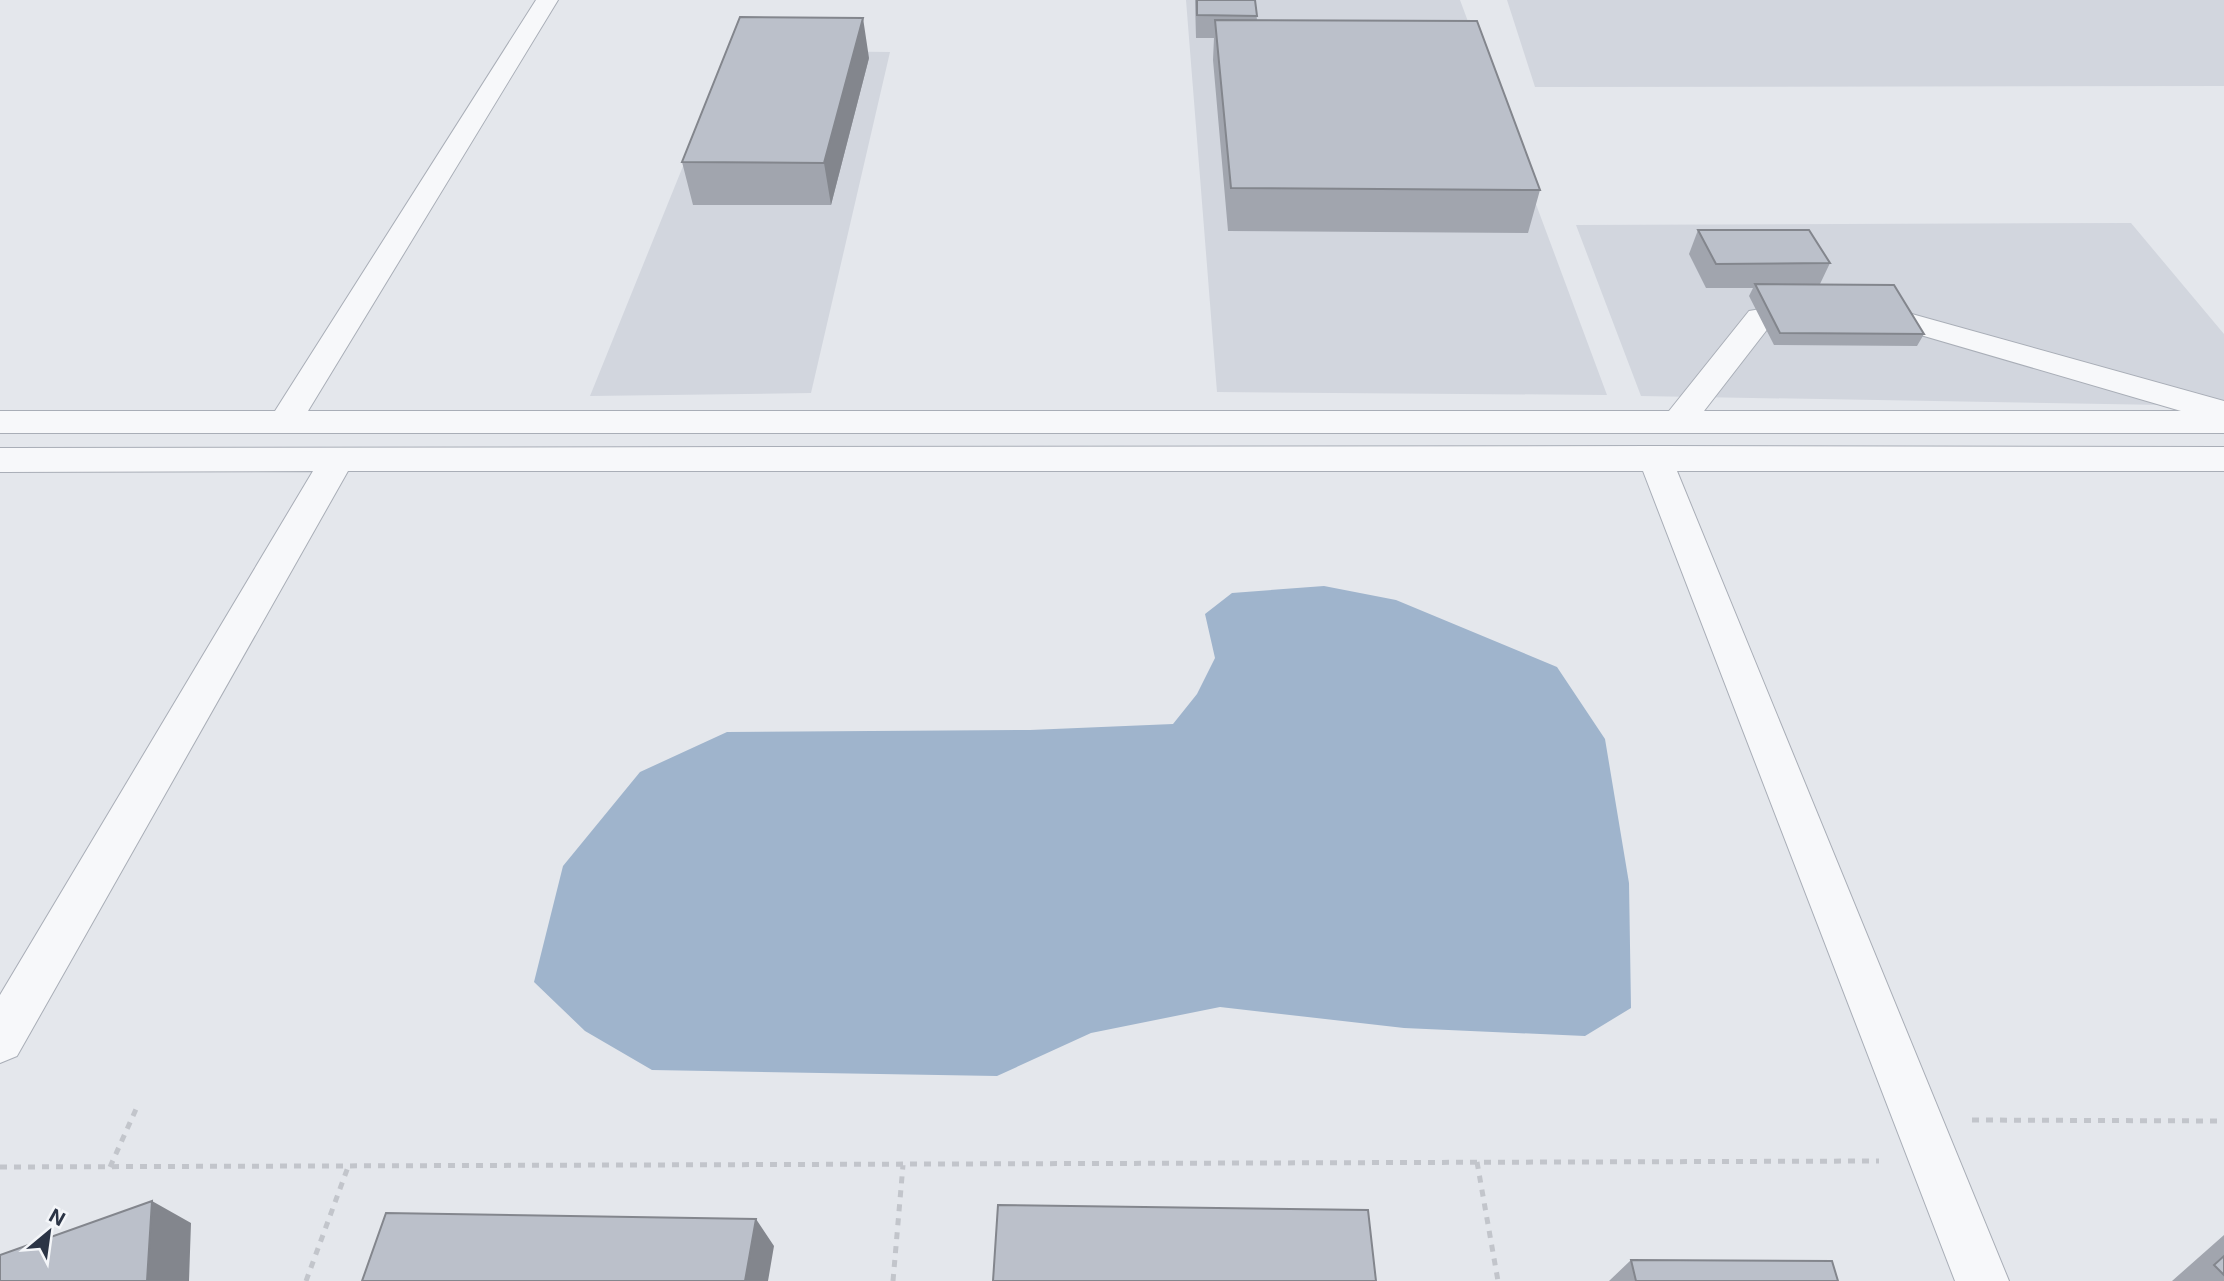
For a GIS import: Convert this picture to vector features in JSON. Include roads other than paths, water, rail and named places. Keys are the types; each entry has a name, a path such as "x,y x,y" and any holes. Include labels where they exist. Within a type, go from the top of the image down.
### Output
{"street":[{"path":"284,423 547,0"},
{"path":"1679,421 1760,318 1901,320 2224,412"},
{"path":"0,422 2224,422"},
{"path":"1655,458 1982,1281"},
{"path":"0,460 2224,459"},
{"path":"0,1040 337,460"}],"water":[{"path":"1324,586 1396,600 1557,667 1605,739 1629,883 1631,1008 1585,1036 1404,1028 1220,1007 1091,1033 997,1076 652,1070 585,1031 534,982 563,866 640,772 727,732 1030,730 1173,724 1197,694 1215,658 1205,614 1232,593"}]}
